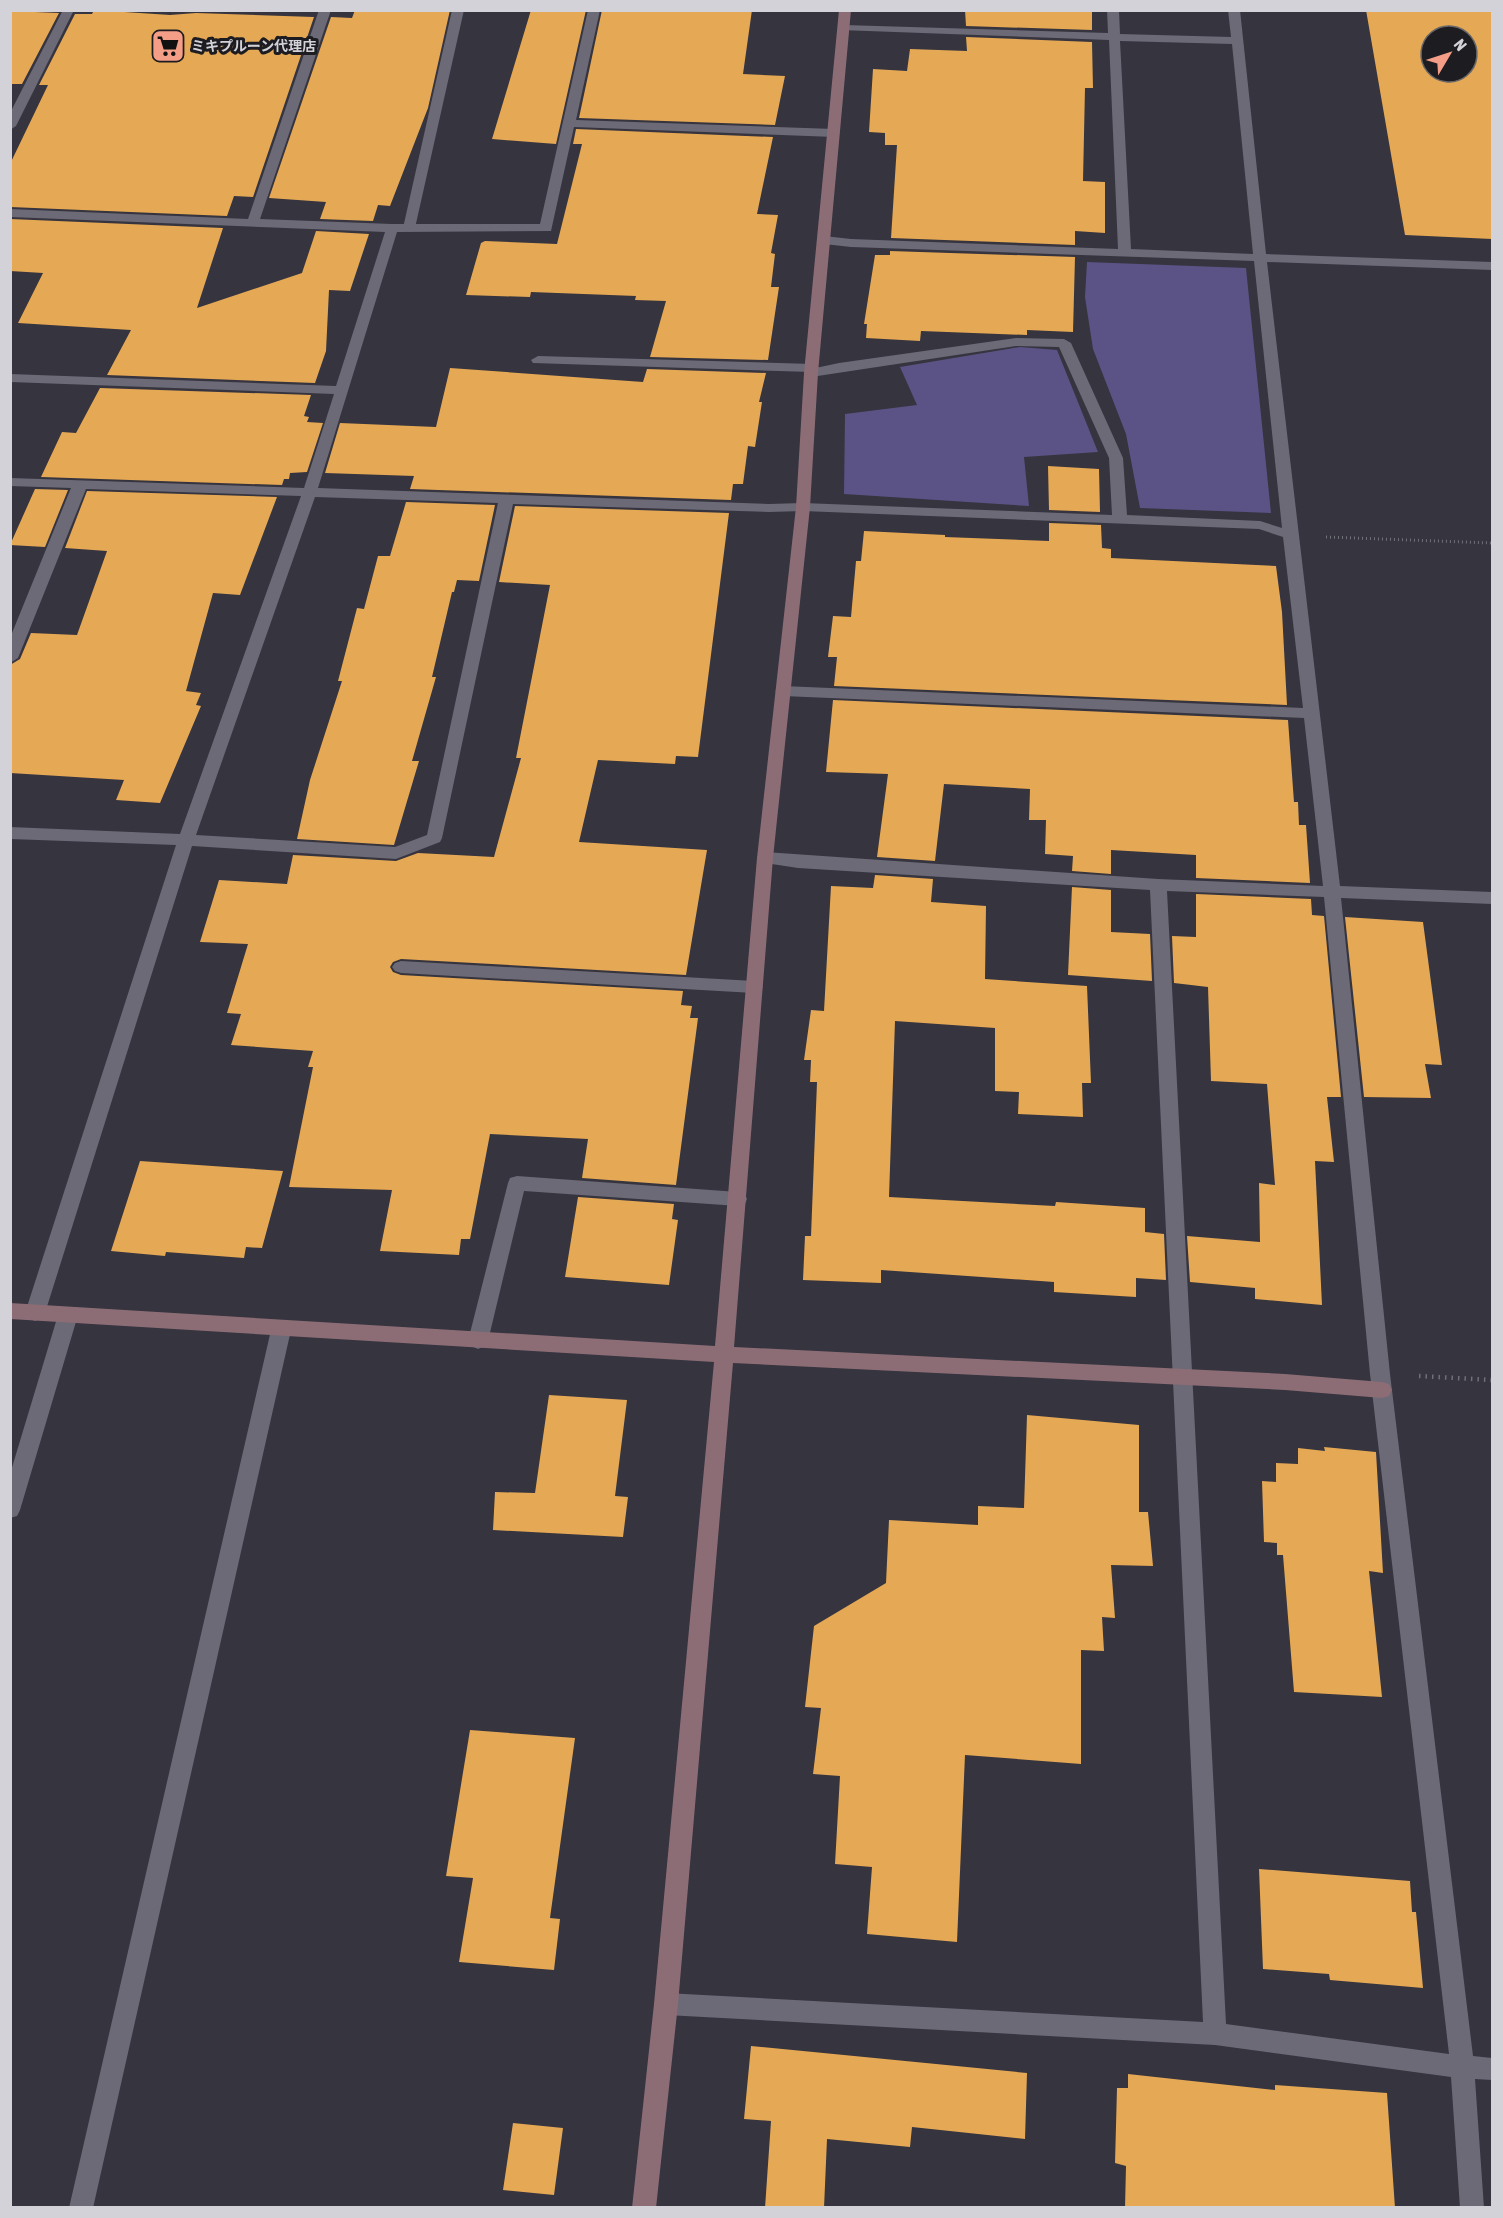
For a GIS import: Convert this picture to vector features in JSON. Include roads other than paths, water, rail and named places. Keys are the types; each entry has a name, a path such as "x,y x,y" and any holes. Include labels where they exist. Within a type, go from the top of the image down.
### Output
{"street":[{"path":"10,126 69,10"},
{"path":"253,221 325,10"},
{"path":"409,228 458,10"},
{"path":"10,213 392,228 546,228 594,10"},
{"path":"645,2208 666,2004 738,1199 765,858 803,507 811,370 845,10"},
{"path":"1113,10 1125,252"},
{"path":"1234,10 1290,535 1332,891 1381,1382 1462,2067 1472,2208"},
{"path":"844,28 1237,40"},
{"path":"570,123 834,133"},
{"path":"35,1313 186,840 310,492 392,228"},
{"path":"824,240 851,243 1261,259 1492,266"},
{"path":"538,360 811,370 1016,342 1064,343 1116,458 1120,520"},
{"path":"10,378 340,390"},
{"path":"10,482 506,501 803,507 1260,525 1290,535"},
{"path":"10,658 80,485"},
{"path":"10,833 186,840 396,853 434,838 506,501"},
{"path":"783,692 1311,713"},
{"path":"765,858 1158,885 1492,898"},
{"path":"1158,885 1215,2034"},
{"path":"401,967 754,987"},
{"path":"478,1341 517,1183 738,1199"},
{"path":"10,1311 281,1330 724,1356 1182,1379 1381,1382"},
{"path":"10,1510 68,1315"},
{"path":"81,2208 281,1330"},
{"path":"666,2004 1215,2034 1492,2069"}],"place":[{"name":"ミキプルーン代理店","path":"168,46"}]}
